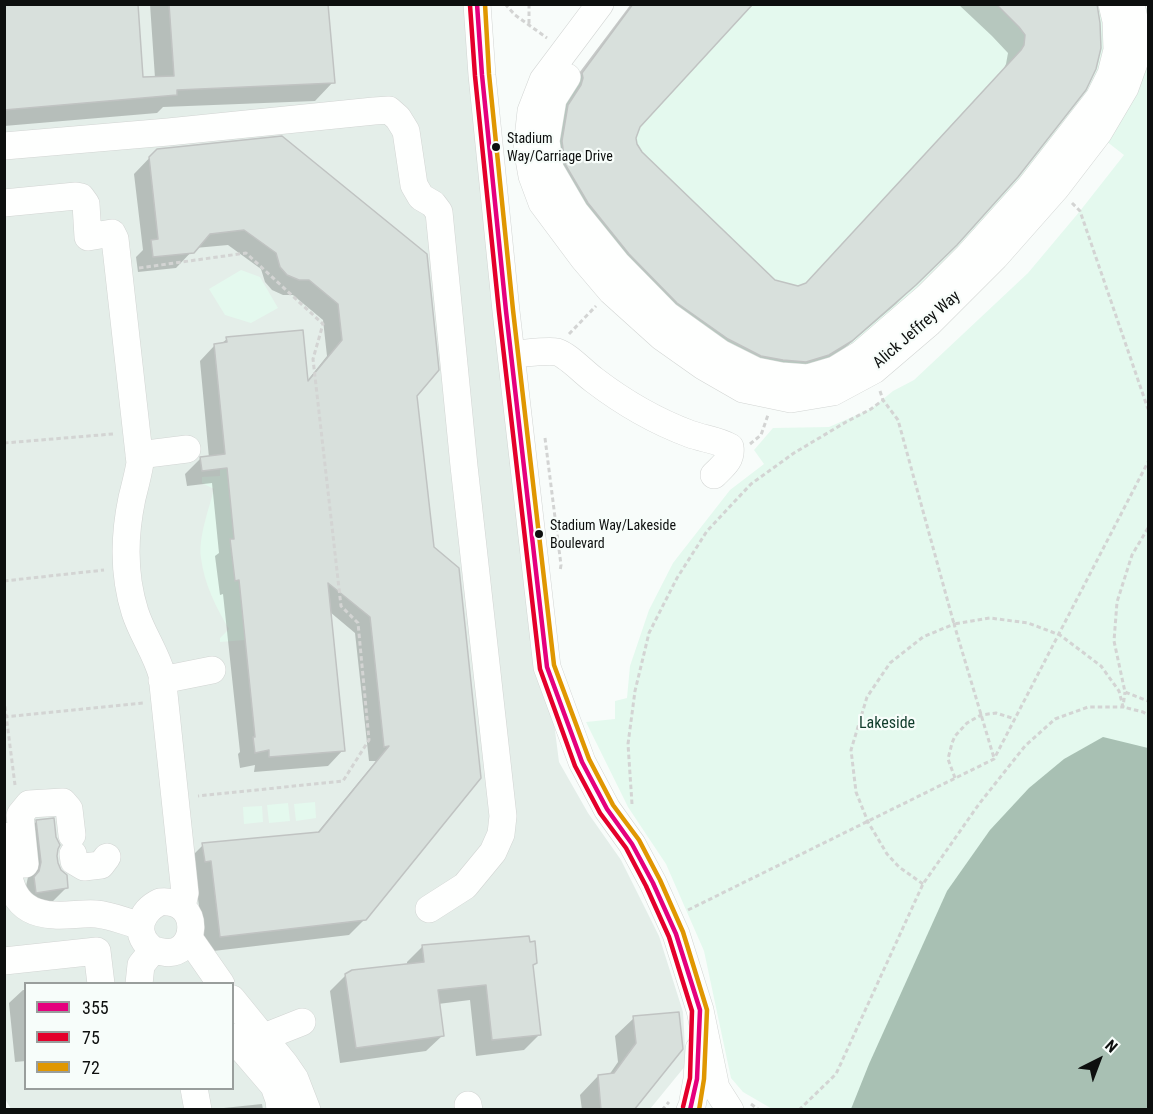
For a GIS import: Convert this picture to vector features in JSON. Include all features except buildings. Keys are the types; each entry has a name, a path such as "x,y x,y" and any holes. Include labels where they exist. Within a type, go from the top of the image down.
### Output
{"street":[{"path":"477,4 482,75 511,354 547,666 582,762 607,809 632,844 676,934 700,1010 716,1088 730,1110"},
{"name":"Alick Jeffrey Way","path":"600,4 543,80 531,111 527,148 532,176 542,203 582,258 611,291 662,337 703,366 743,389 791,399 833,392 874,370 929,323 995,257 1056,188 1099,132 1125,88 1134,63 1136,28 1131,4"},
{"path":"621,4 578,60 553,99 546,141 550,169 575,212 617,264 667,315 720,353 756,371 808,378 835,370 861,354 927,297 968,256 1030,187 1099,98 1111,74 1117,50 1116,21 1112,4"},
{"path":"4,146 389,110 399,118 406,131 414,185 421,197 433,204 439,212 465,477 503,816 501,834 493,852 465,886 429,909"},
{"path":"4,203 81,197 86,204 88,237 112,233 114,239 140,462 125,537 126,567 134,609 142,632 159,664 185,893 182,907"},
{"path":"511,354 556,352 635,408 693,435 722,442 730,447 731,454 714,475"},
{"path":"138,443 187,449"},
{"path":"163,690 212,670"},
{"path":"45,915 29,900 20,815 29,804 63,802 69,809 74,861 84,867 101,865 107,857"},
{"path":"4,836 9,892 28,908 45,915 106,915 141,926"},
{"path":"160,902 182,907 192,924 189,938 183,946 166,953 153,950 147,944 141,926 143,917 152,906 160,902"},
{"path":"189,938 220,982"},
{"path":"140,982 141,965 153,950"},
{"path":"4,961 97,951 101,982"},
{"path":"234,1001 295,1079 307,1110"},
{"path":"690,1110 693,1106 697,1079 700,1010"},
{"path":"264,1037 302,1022"},
{"path":"234,1040 274,1086 278,1101"},
{"path":"194,1090 198,1110"}],"path":[{"path":"505,4 515,15 565,50"},
{"path":"529,4 529,25"},
{"path":"1056,188 1080,211 1149,409"},
{"path":"118,270 246,253 323,324 314,359 341,606 358,623 369,740 344,781 175,798"},
{"path":"556,352 562,341 611,291"},
{"path":"731,454 746,447 762,435 772,395"},
{"path":"632,803 628,744 634,691 649,633 677,578 707,531 751,484 794,453 883,400 898,420 994,759"},
{"path":"543,432 561,565 560,575"},
{"path":"4,443 138,443"},
{"path":"684,912 994,759 1149,462"},
{"path":"1123,707 1125,692 1114,641 1117,602 1132,555 1149,528"},
{"path":"4,580 126,567"},
{"path":"923,884 899,867 887,854 868,822 856,792 851,750 867,698 890,663 923,637 954,624 990,618 1028,623 1060,635 1101,666 1119,691 1123,707"},
{"path":"6,717 163,690"},
{"path":"1125,692 1149,701"},
{"path":"4,699 15,785"},
{"path":"799,1110 836,1074 923,884 979,804 1025,746 1055,719 1088,707 1123,707 1143,712 1149,716"},
{"path":"954,778 948,759 955,736 966,723 981,715 996,713 1015,719"}],"shaded area":[{"path":"4,5 477,5 559,762 588,813 621,860 659,936 683,1012 686,1065 650,1109 11,1109 4,1097"},
{"path":"1103,737 1148,748 1148,1109 851,1109 947,891 990,830 1029,788 1064,759"}],"green space":[{"path":"633,5 1103,5 1108,29 1097,82 1049,149 959,253 848,351 824,363 799,366 763,360 710,333 664,296 616,250 561,167 558,147 567,94"},
{"name":"Lakeside","path":"1148,7 1148,1109 774,1110 743,1092 731,1078 704,951 666,864 628,807 586,722 615,719 615,701 627,698 630,666 649,610 673,563 730,490 764,464 754,450 773,428 829,427 871,409 893,391 914,380 1028,273 1080,211 1124,155 1106,141 1130,106 1147,62 1144,9"},
{"path":"241,270 260,277 278,308 251,323 225,315 209,289"},
{"path":"220,461 226,461 234,539 230,540 235,580 239,580 245,640 220,642 220,638 229,629 208,586 200,550 202,533 214,489 202,483 202,477 220,476"},
{"path":"315,802 316,818 296,821 294,804"},
{"path":"288,803 290,821 269,823 267,805"},
{"path":"262,806 263,822 244,824 243,807"}],"transit line":[{"name":"355","path":"477,4 506,311 547,667 582,762 607,809 632,844 676,934 700,1010 697,1079 690,1110"},
{"name":"72","path":"485,4 489,74 513,310 554,665 589,759 613,805 639,840 683,932 707,1010 704,1079 699,1110"},
{"name":"75","path":"470,5 499,312 540,669 575,766 600,813 626,848 669,937 692,1011 690,1078 683,1107"}],"place":[{"name":"Stadium Way/Carriage Drive","path":"496,147"},
{"name":"Stadium Way/Lakeside Boulevard","path":"539,534"}]}
